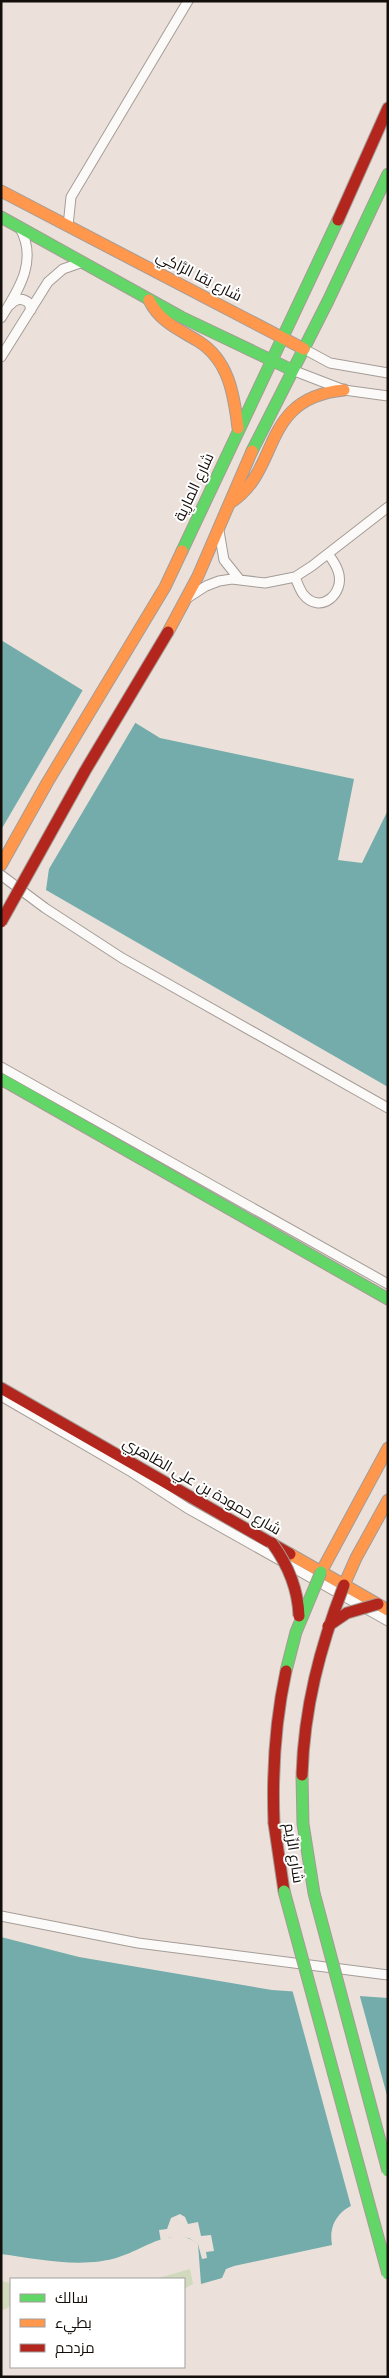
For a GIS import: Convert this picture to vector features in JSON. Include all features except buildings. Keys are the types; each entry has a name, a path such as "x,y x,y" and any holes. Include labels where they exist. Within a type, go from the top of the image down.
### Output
{"street":[{"path":"68,226 71,196 188,1"},
{"name":"شارع المارِية","path":"1,865 52,775 165,587 388,108"},
{"path":"1,922 80,779 186,599 219,531 245,464 304,349 388,174"},
{"name":"شارع نِقا الرَّاكِي","path":"1,190 330,362 388,373"},
{"path":"1,218 84,262 149,300 270,361 344,390 388,396"},
{"path":"1,318 21,281 28,260 27,245 20,228"},
{"path":"1,358 55,275 68,266 84,262"},
{"path":"6,309 16,300 22,299 29,303 31,310"},
{"path":"149,300 153,311 165,322 203,344 215,355 230,384 238,428"},
{"path":"229,504 236,501 245,491 282,421 318,394 344,390"},
{"path":"186,599 219,580 265,583 295,577 388,507"},
{"path":"219,531 224,560 232,573 240,580"},
{"path":"295,577 302,594 313,602 319,604 333,599 338,591 339,572 328,554"},
{"path":"1,875 45,908 122,958 388,1108"},
{"path":"1,1067 388,1284"},
{"path":"1,1079 388,1298"},
{"name":"شارع حمودة بن علي الظاهري","path":"1,1388 383,1607"},
{"path":"1,1396 130,1471 222,1528 388,1621"},
{"name":"شارع الرِّيم","path":"388,1448 321,1572 299,1622 287,1660 275,1720 272,1760 274,1823 284,1891 388,2274"},
{"name":"شارع الرِّيم","path":"388,1500 356,1558 328,1626 312,1683 302,1771 304,1830 314,1896 388,2171"},
{"path":"272,1544 285,1562 294,1582 299,1622"},
{"path":"328,1626 347,1613 383,1607"},
{"path":"1,1916 138,1943 388,1975"}],"green space":[{"path":"190,2269 193,2284 185,2288 185,2278 158,2278"},
{"path":"1,2281 10,2283 10,2306 1,2311"}],"water":[{"path":"1,640 160,738 354,779 338,860 362,863 388,810 388,1087 46,890 51,854 1,827"},
{"path":"1,1937 79,1957 272,1990 388,1998 388,2204 364,2201 343,2211 332,2229 332,2245 234,2266 226,2269 222,2278 201,2284 198,2244 189,2239 179,2237 158,2240 128,2254 105,2261 60,2262 1,2254"}],"pier":[{"path":"84,688 137,720 46,874 48,855 1,830"},
{"path":"292,1989 359,1993 388,2099 388,2206 365,2203 352,2210"},
{"path":"180,2214 185,2217 188,2224 198,2222 201,2236 211,2235 214,2251 206,2252 207,2258 202,2259 198,2244 189,2238 171,2237 161,2240 161,2242 159,2230 167,2229 171,2218"}],"traffic: fast":[{"path":"252,451 328,301 388,174"},
{"path":"1,217 181,317 292,370"},
{"path":"182,551 338,220"},
{"path":"1,1079 388,1299"},
{"path":"286,1671 296,1632 321,1572"},
{"path":"302,1775 303,1824 314,1893 388,2171"},
{"path":"284,1891 388,2274"}],"traffic: slow":[{"path":"1,191 304,349"},
{"path":"149,300 158,314 177,329 198,341 217,358 232,391 238,428"},
{"path":"230,503 246,489 258,473 284,421 298,406 317,396 344,390"},
{"path":"168,632 198,576 252,451"},
{"path":"1,865 47,783 165,587 182,551"},
{"path":"321,1572 388,1448"},
{"path":"344,1585 356,1558 388,1500"},
{"path":"290,1554 388,1610"}],"traffic: jam":[{"path":"338,220 388,108"},
{"path":"1,922 85,771 168,632"},
{"path":"1,1388 290,1554"},
{"path":"272,1543 291,1577 297,1596 299,1616"},
{"path":"302,1775 306,1726 315,1678 335,1608 344,1585"},
{"path":"328,1626 347,1613 378,1604"},
{"path":"274,1823 273,1784 275,1747 286,1671"},
{"path":"274,1823 284,1891"}]}
